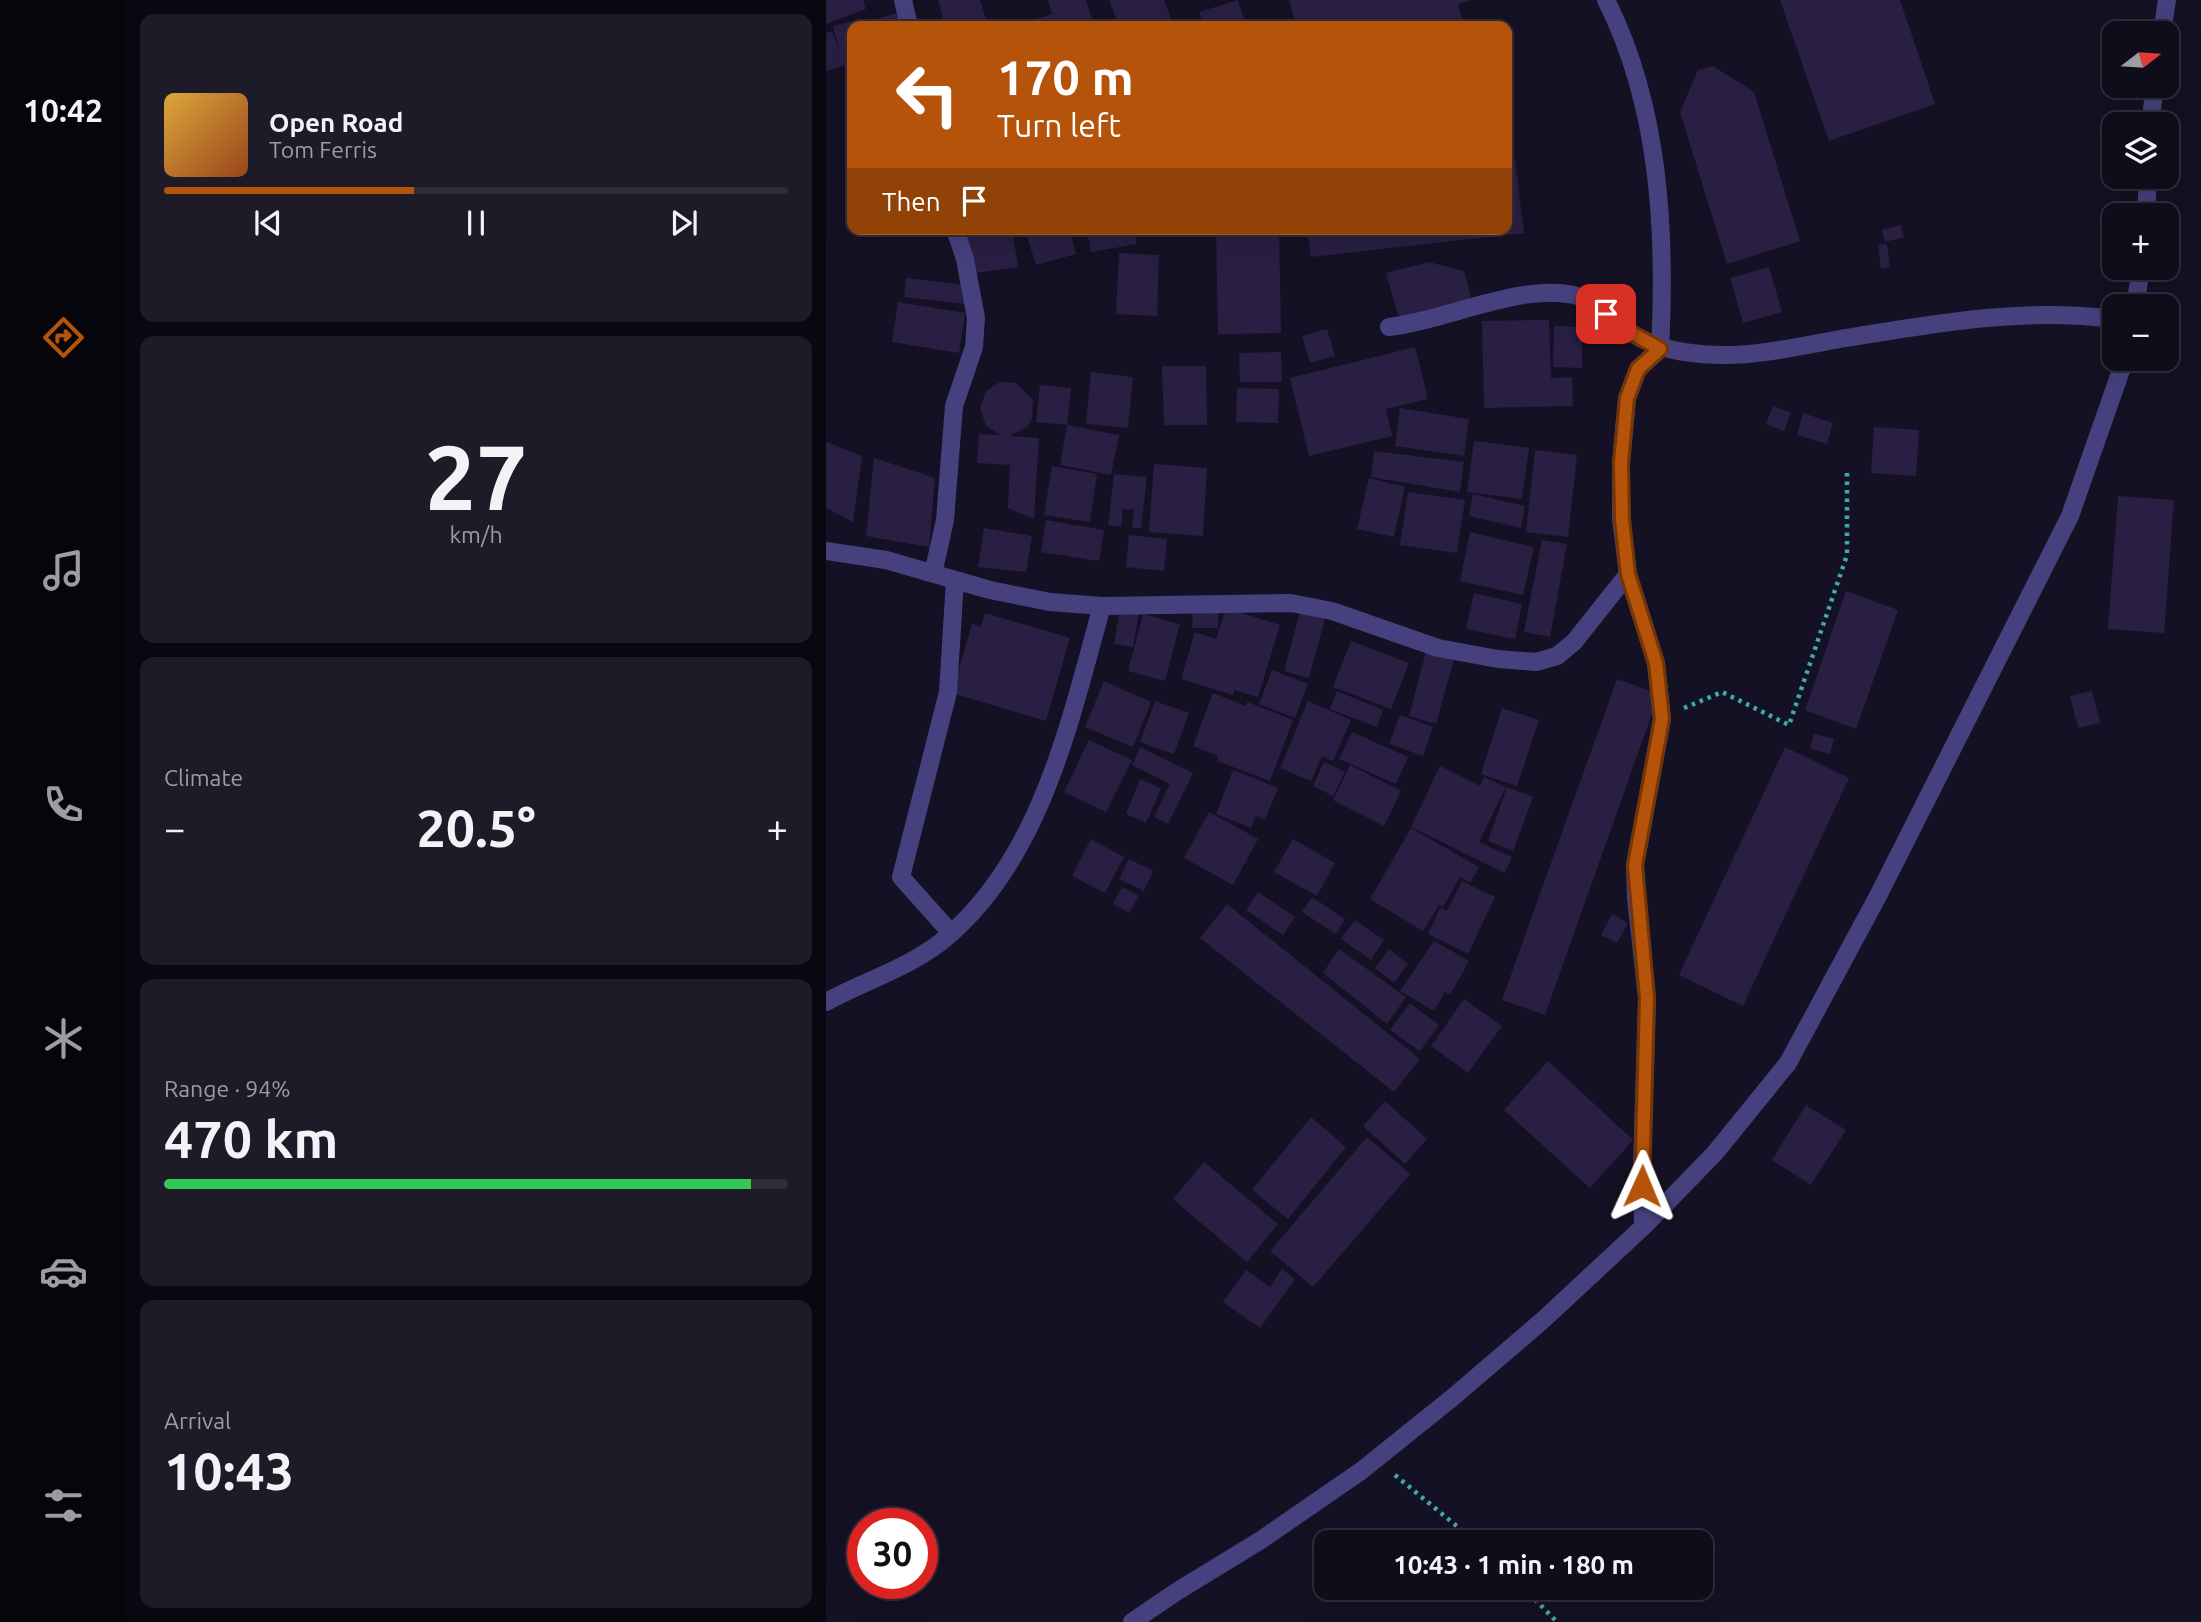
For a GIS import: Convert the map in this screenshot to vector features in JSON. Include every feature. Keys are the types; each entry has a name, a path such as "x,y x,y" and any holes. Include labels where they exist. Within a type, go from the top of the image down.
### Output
{"street":[{"path":"903,0 908,21"},
{"path":"1606,0 1620,27 1633,71 1660,198 1664,267 1660,349 1638,369 1627,398 1621,463 1622,519 1628,574 1656,663 1662,719 1635,865 1647,998 1643,1227"},
{"path":"2164,21 2167,0"},
{"path":"933,574 947,506 954,406 974,347 976,318 965,259 957,235"},
{"path":"1390,327 1438,318 1514,296 1551,292 1592,301 1621,327 1660,349 1721,355 1791,348 1994,314 2081,314 2102,317"},
{"path":"1132,1622 1176,1591 1261,1540 1375,1460 1543,1320 1643,1227 1715,1153 1788,1063 1879,894 2070,516 2121,371"},
{"path":"826,551 886,560 955,580 1050,602 1102,606 1291,603 1332,611 1438,648 1498,660 1536,662 1557,656 1574,642 1628,574"},
{"path":"951,933 901,877 948,692 955,580"},
{"path":"826,1002 864,981 908,964 951,933 974,909 1024,838 1064,742 1102,606"}],"path":[{"path":"1662,719 1722,692 1789,725 1847,555 1847,469"},
{"path":"1375,1460 1461,1530"},
{"path":"1536,1600 1557,1622"}],"building":[{"path":"826,0 863,0 866,9 826,24"},
{"path":"938,0 980,0 986,21 944,21"},
{"path":"1048,0 1086,0 1092,21 1029,21 1052,14"},
{"path":"1109,0 1164,0 1172,21 1117,21"},
{"path":"1238,0 1244,21 1202,21 1199,12"},
{"path":"1289,0 1469,0 1458,4 1463,21 1295,21"},
{"path":"1780,0 1900,0 1935,104 1829,141"},
{"path":"897,13 899,21 873,21"},
{"path":"847,22 847,65 826,71 826,33 832,31 839,51 833,26"},
{"path":"1713,66 1754,92 1800,241 1727,264 1680,112 1698,70"},
{"path":"1512,135 1524,233 1512,234"},
{"path":"1901,225 1904,237 1885,242 1882,230"},
{"path":"1013,235 1018,267 976,273 952,236"},
{"path":"1071,235 1076,254 1036,265 1027,237"},
{"path":"1088,235 1135,235 1137,244 1091,252"},
{"path":"1216,235 1279,235 1281,333 1218,334"},
{"path":"1308,235 1506,235 1311,257"},
{"path":"1887,244 1890,267 1881,269 1878,245"},
{"path":"1119,253 1159,255 1157,316 1116,314"},
{"path":"1429,262 1464,271 1472,302 1400,322 1386,273"},
{"path":"1769,267 1782,312 1743,323 1730,278"},
{"path":"906,278 966,285 964,304 904,297"},
{"path":"898,302 965,313 959,353 892,342"},
{"path":"1549,320 1551,378 1572,377 1573,406 1484,408 1482,321"},
{"path":"1554,326 1582,327 1582,368 1553,367"},
{"path":"1327,329 1335,356 1310,363 1302,336"},
{"path":"1415,347 1428,399 1386,409 1392,436 1309,456 1290,378"},
{"path":"1281,352 1282,382 1240,382 1239,353"},
{"path":"1162,366 1206,366 1207,425 1164,425"},
{"path":"1091,372 1133,377 1128,428 1086,424"},
{"path":"1000,382 1016,383 1033,400 1032,419 1027,427 1009,436 1039,438 1034,519 1008,508 1010,465 977,463 979,434 1001,435 986,426 980,408 986,391"},
{"path":"1040,385 1071,388 1067,425 1036,422"},
{"path":"1237,388 1279,389 1278,423 1236,422"},
{"path":"1773,406 1791,413 1784,431 1766,424"},
{"path":"1400,408 1469,419 1464,456 1395,446"},
{"path":"1803,413 1833,423 1827,444 1797,435"},
{"path":"1067,425 1119,435 1111,475 1060,465"},
{"path":"1874,427 1919,430 1916,476 1871,473"},
{"path":"1474,441 1529,448 1522,499 1467,492"},
{"path":"826,442 862,456 853,522 826,508"},
{"path":"1535,450 1577,455 1568,537 1526,532"},
{"path":"1374,451 1464,462 1460,492 1371,477"},
{"path":"874,458 935,478 929,547 866,536"},
{"path":"1154,464 1207,468 1203,536 1149,532"},
{"path":"1052,466 1097,474 1090,522 1044,515"},
{"path":"1114,474 1147,477 1141,528 1132,528 1134,510 1123,509 1121,527 1108,525"},
{"path":"1369,478 1405,487 1394,537 1357,529"},
{"path":"1408,492 1465,500 1457,553 1400,545"},
{"path":"1473,494 1525,506 1521,528 1469,516"},
{"path":"2118,496 2174,500 2164,633 2108,629"},
{"path":"1046,520 1104,530 1099,561 1041,552"},
{"path":"984,528 1032,536 1026,572 978,567"},
{"path":"1470,532 1534,547 1523,595 1460,581"},
{"path":"1129,535 1167,539 1164,571 1126,567"},
{"path":"1542,540 1567,544 1550,637 1524,632"},
{"path":"1846,591 1898,610 1856,729 1805,710"},
{"path":"1474,593 1522,604 1515,639 1466,629"},
{"path":"1226,608 1280,625 1258,697 1234,690 1233,695 1181,679 1195,632 1216,639"},
{"path":"1120,609 1139,613 1133,647 1114,644"},
{"path":"1193,609 1219,609 1218,628 1192,628"},
{"path":"1300,612 1325,618 1309,678 1284,671"},
{"path":"985,613 1070,638 1046,721 952,693 972,624 981,627"},
{"path":"1143,614 1180,624 1165,681 1128,671"},
{"path":"1351,641 1409,663 1391,709 1333,687"},
{"path":"1426,652 1454,659 1436,724 1409,716"},
{"path":"1272,670 1308,684 1295,718 1259,704"},
{"path":"1617,679 1659,694 1545,1015 1502,1000"},
{"path":"1104,681 1151,702 1133,747 1085,727"},
{"path":"1337,691 1383,710 1377,727 1330,709"},
{"path":"2092,691 2100,723 2078,728 2070,696"},
{"path":"1213,693 1246,706 1247,702 1293,720 1270,781 1217,761 1218,756 1193,746"},
{"path":"1155,701 1189,713 1174,754 1140,742"},
{"path":"1308,701 1351,720 1333,761 1322,756 1311,781 1280,768"},
{"path":"1502,708 1539,720 1517,786 1481,774"},
{"path":"1400,715 1433,727 1423,756 1389,744"},
{"path":"1352,732 1408,757 1396,784 1339,759"},
{"path":"1814,734 1834,739 1830,754 1810,749"},
{"path":"1089,740 1132,760 1106,812 1064,792"},
{"path":"1140,747 1193,773 1168,824 1154,817 1170,784 1132,765"},
{"path":"1785,747 1849,778 1743,1006 1679,975"},
{"path":"1324,762 1345,772 1333,796 1313,786"},
{"path":"1350,765 1401,791 1384,826 1333,800"},
{"path":"1440,766 1480,786 1484,777 1506,787 1479,842 1512,857 1505,873 1411,827"},
{"path":"1233,770 1278,788 1265,820 1256,816 1251,828 1216,814"},
{"path":"1140,779 1161,788 1146,823 1126,814"},
{"path":"1507,787 1533,797 1513,851 1488,841"},
{"path":"1209,812 1258,839 1233,885 1184,858"},
{"path":"1411,828 1479,867 1470,883 1460,877 1443,907 1439,905 1423,931 1370,899"},
{"path":"1091,839 1124,857 1105,893 1072,876"},
{"path":"1293,839 1335,863 1317,896 1274,872"},
{"path":"1129,859 1153,871 1144,891 1119,879"},
{"path":"1462,881 1495,897 1468,954 1428,934 1440,908 1447,911"},
{"path":"1122,887 1139,896 1129,913 1113,904"},
{"path":"1258,892 1295,917 1283,935 1246,910"},
{"path":"1312,897 1345,919 1336,934 1302,912"},
{"path":"1227,904 1420,1059 1394,1092 1200,938"},
{"path":"1612,914 1628,923 1617,943 1601,935"},
{"path":"1355,920 1384,940 1371,960 1341,939"},
{"path":"1434,941 1469,961 1450,995 1445,992 1434,1011 1400,991"},
{"path":"1339,949 1406,997 1387,1024 1323,973"},
{"path":"1389,949 1408,964 1394,983 1375,968"},
{"path":"1464,999 1502,1026 1468,1073 1431,1046"},
{"path":"1410,1003 1439,1025 1420,1051 1390,1030"},
{"path":"1548,1061 1633,1140 1590,1188 1504,1110"},
{"path":"1385,1101 1427,1139 1405,1164 1363,1126"},
{"path":"1806,1105 1846,1130 1811,1185 1772,1160"},
{"path":"1311,1117 1346,1147 1288,1219 1252,1190"},
{"path":"1367,1137 1410,1174 1313,1287 1270,1251"},
{"path":"1204,1162 1278,1224 1247,1262 1173,1199"},
{"path":"1282,1269 1295,1279 1260,1328 1223,1302 1246,1270 1270,1287"}],"route":[{"path":"1606,314 1621,327 1660,349 1638,369 1627,398 1621,463 1622,519 1628,574 1656,663 1662,719 1635,865 1647,998 1648,1045 1642,1186"}]}
